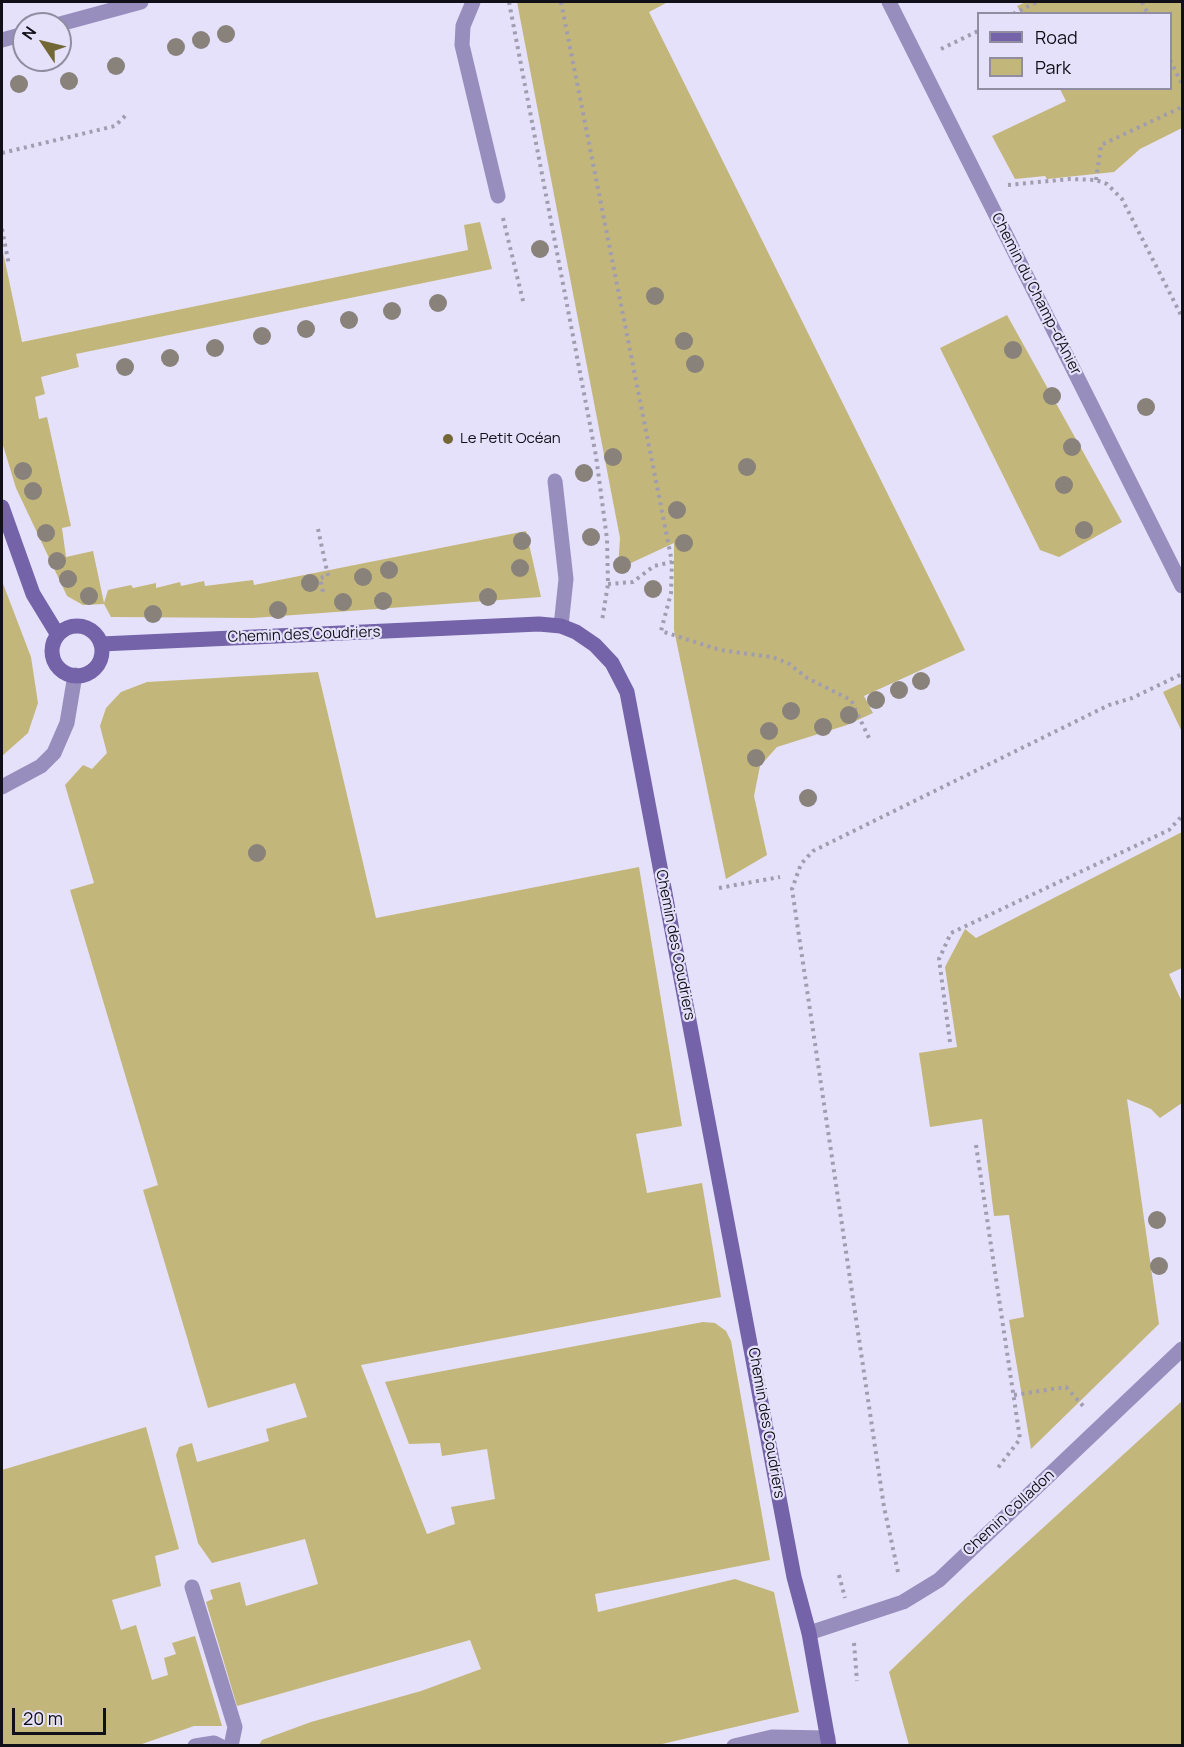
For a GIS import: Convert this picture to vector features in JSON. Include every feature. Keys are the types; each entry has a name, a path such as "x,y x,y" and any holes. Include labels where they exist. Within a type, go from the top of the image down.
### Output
{"street":[{"path":"72,21 141,2"},
{"path":"473,2 463,26 462,45 498,196"},
{"name":"Chemin du Champ-d'Anier","path":"889,2 1182,586"},
{"path":"555,481 566,579 561,626"},
{"path":"2,507 33,594 58,635"},
{"name":"Chemin des Coudriers","path":"101,644 539,624 561,626 576,632 595,645 612,663 627,692 745,1307 794,1577 809,1633 828,1742"},
{"path":"73,626 82,626 97,635 101,644 102,653 93,670 75,675 59,668 54,660 52,651 58,635 73,626"},
{"path":"2,787 41,766 54,753 67,723 75,675"},
{"name":"Chemin Colladon","path":"809,1633 903,1602 939,1580 1182,1349"},
{"path":"192,1587 235,1727 231,1746"},
{"path":"734,1746 772,1737 828,1742"},
{"path":"195,1746 214,1743 220,1746"}],"path":[{"path":"509,2 596,456 607,539 608,584 605,611 595,645"},
{"path":"561,2 672,562 671,593 661,631 720,650 772,657 788,663 807,678 851,700 869,738"},
{"path":"1017,12 1037,2"},
{"path":"941,50 977,32"},
{"path":"1172,64 1182,84"},
{"path":"1096,180 1101,145 1182,106"},
{"path":"2,153 115,126 127,114"},
{"path":"1008,184 1096,180 1107,184 1122,199 1182,317"},
{"path":"498,196 524,305"},
{"path":"2,229 9,265"},
{"path":"318,529 328,576 320,578 323,592"},
{"path":"608,584 633,582 654,566 672,562"},
{"path":"898,1572 884,1507 792,889 801,864 813,851 1109,705 1132,698 1182,674"},
{"path":"950,1042 939,959 951,933 1169,830 1182,816"},
{"path":"719,888 780,877"},
{"path":"976,1145 1020,1438 997,1469"},
{"path":"1014,1395 1066,1388 1084,1407"}],"green space":[{"path":"517,2 668,2 649,12 965,650 864,696 873,713 847,725 777,747 760,766 754,796 767,855 726,879 674,630 674,543 618,569 620,538"},
{"path":"1026,2 1182,2 1182,128 1140,149 1114,172 1047,179 1045,176 1015,179 992,136 1066,101 1060,90 1172,90 1172,12 1020,12 1017,6"},
{"path":"480,222 492,269 76,354 79,367 41,377 45,394 35,397 39,419 47,417 71,526 62,528 66,557 93,551 104,603 108,590 131,585 133,588 156,583 156,588 180,582 181,586 204,581 205,586 253,580 254,585 526,531 541,597 253,618 111,617 104,604 83,605 67,596 16,488 2,442 2,247 22,342 468,250 464,225"},
{"path":"1007,315 1122,522 1059,557 1040,550 940,348"},
{"path":"2,581 31,657 38,703 28,733 2,756"},
{"path":"318,672 376,918 639,867 682,1126 636,1134 647,1193 702,1183 721,1297 361,1365 427,1534 455,1524 451,1507 495,1499 487,1449 442,1456 440,1443 409,1444 385,1382 703,1322 715,1323 726,1331 731,1341 770,1560 595,1594 598,1612 735,1579 774,1592 799,1712 658,1745 259,1745 262,1740 311,1722 421,1691 481,1669 470,1640 237,1706 206,1602 213,1599 210,1590 240,1582 246,1606 318,1584 305,1539 212,1563 198,1543 176,1455 179,1447 192,1443 197,1462 232,1452 269,1441 266,1429 307,1417 295,1383 208,1408 143,1190 158,1185 70,890 94,883 65,785 83,765 92,769 107,753 100,726 106,708 121,692 147,682"},
{"path":"1182,683 1182,732 1163,692"},
{"path":"1182,832 1182,968 1169,974 1182,1002 1182,1103 1160,1118 1151,1109 1127,1099 1159,1324 1031,1449 1009,1320 1024,1317 1009,1215 994,1216 982,1119 930,1127 919,1053 957,1047 945,967 965,929 976,938"},
{"path":"1182,1401 1182,1745 909,1745 889,1672 966,1598"},
{"path":"146,1427 179,1549 155,1556 161,1586 112,1600 121,1630 136,1625 152,1680 168,1675 164,1658 176,1654 172,1643 195,1636 222,1726 194,1726 139,1745 2,1745 2,1470"}],"place":[{"name":"Le Petit Océan","path":"448,439"}]}
